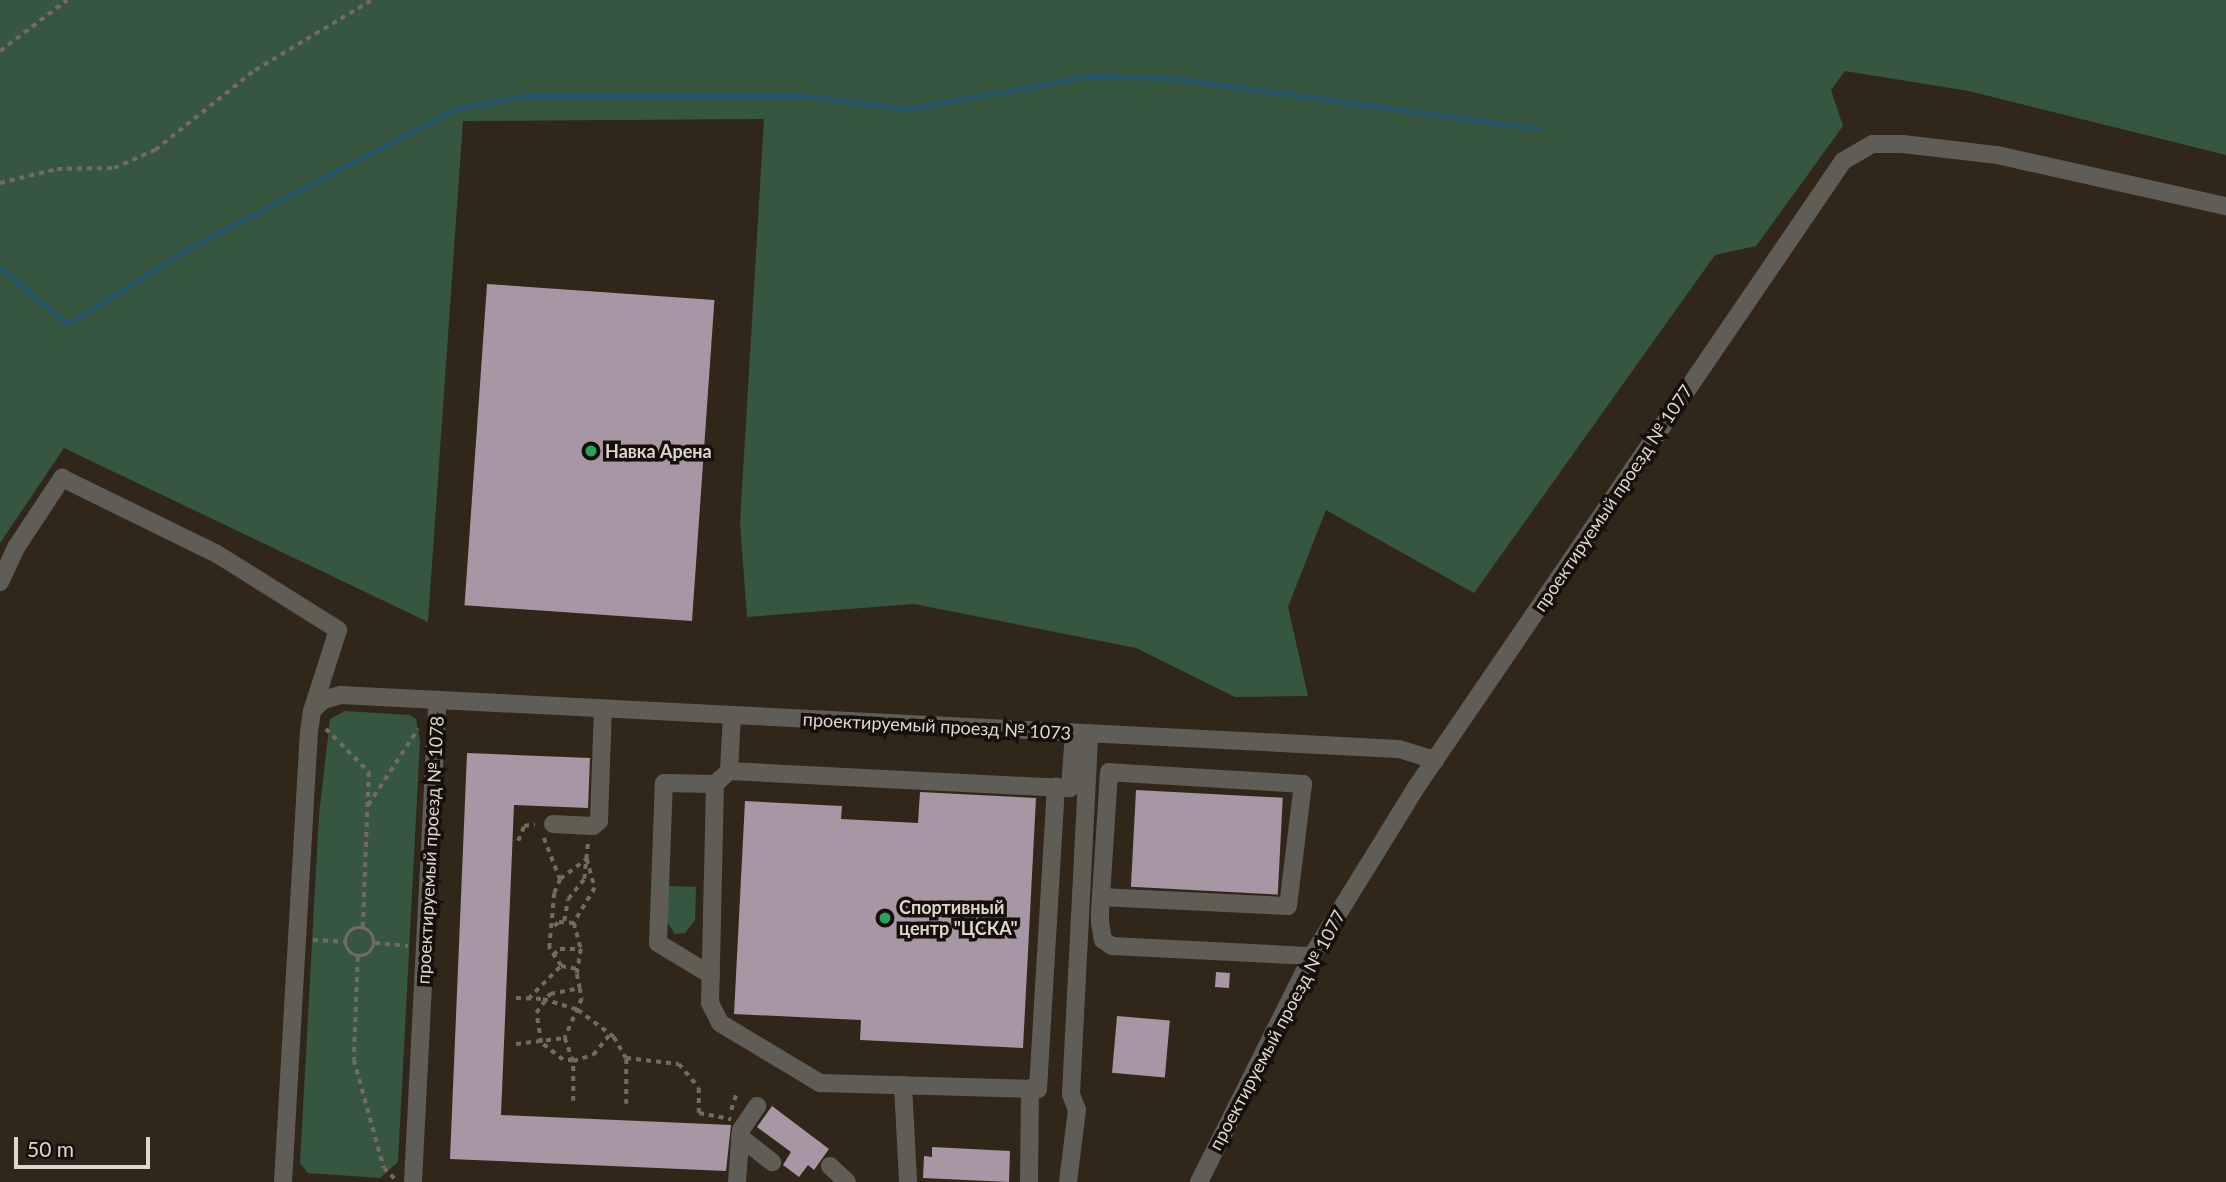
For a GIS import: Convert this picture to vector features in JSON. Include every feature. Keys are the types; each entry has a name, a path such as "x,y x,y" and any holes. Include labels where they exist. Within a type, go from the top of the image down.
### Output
{"street":[{"name":"проектируемый проезд № 1077","path":"1199,1182 1312,956 1436,760 1843,161 1873,144 1903,144 1997,155 2226,206"},
{"path":"0,582 17,546 62,478 218,554 338,631 312,711 283,1182"},
{"name":"проектируемый проезд № 1078","path":"312,711 323,700 341,695 437,700 413,1182"},
{"name":"проектируемый проезд № 1073","path":"437,700 1399,749 1436,760"},
{"path":"545,824 589,826 599,821 603,709"},
{"path":"730,771 732,715"},
{"path":"710,975 658,943 664,783 715,784 730,771 1070,788 1081,733"},
{"path":"1068,1182 1077,1110 1071,1094 1081,733"},
{"path":"1101,897 1289,906 1303,784 1109,772 1101,897 1103,940 1112,946 1312,956"},
{"path":"715,784 710,1003 720,1023 820,1083 1038,1089 1056,787"},
{"path":"903,1085 908,1182"},
{"path":"1029,1182 1030,1088"},
{"path":"737,1182 737,1128 757,1106"},
{"path":"737,1128 772,1162"},
{"path":"830,1167 847,1182"}],"path":[{"path":"0,51 67,0"},
{"path":"0,183 57,169 114,168 155,150 255,70 372,0"},
{"path":"367,806 422,723"},
{"path":"324,729 369,772 363,928 375,943 413,946"},
{"path":"518,841 524,826 545,824 560,879 553,904 554,926 549,948 561,966 578,969"},
{"path":"564,921 568,899 584,879 589,826"},
{"path":"560,879 587,859"},
{"path":"572,1101 573,1061 565,1038 578,1010 580,988 578,969 581,948 574,923 595,888 587,859"},
{"path":"554,926 564,921 574,923"},
{"path":"346,942 355,929 363,928"},
{"path":"306,939 346,942 358,957 354,1060 384,1168 397,1182"},
{"path":"358,957 372,950 375,943"},
{"path":"553,956 560,949 581,948"},
{"path":"528,999 561,966"},
{"path":"580,988 557,990 543,999 536,1013 541,1043 553,1055 573,1061 593,1055 610,1034"},
{"path":"516,998 543,999 578,1010 610,1034 626,1058 625,1104"},
{"path":"516,1044 565,1038"},
{"path":"626,1058 680,1063 699,1088 699,1113 737,1128 737,1092"}],"green space":[{"path":"0,0 2226,0 2226,155 1969,91 1845,71 1831,90 1843,126 1756,246 1715,255 1474,593 1326,510 1288,607 1308,696 1235,697 1136,648 914,604 747,617 740,523 764,119 463,121 428,622 64,448 0,543"},
{"path":"345,711 410,715 416,719 420,741 398,1162 380,1178 308,1173 300,1163 319,815 330,719"},
{"path":"668,886 696,887 695,920 685,933 675,934 666,920"}],"building":[{"name":"Навка Арена","path":"487,284 714,300 692,621 465,605"},
{"path":"467,753 590,758 588,808 514,805 501,1115 731,1125 726,1171 450,1159"},
{"path":"1136,790 1283,798 1278,895 1131,887"},
{"name":"Спортивный центр \"ЦСКА\"","path":"920,792 1036,798 1023,1048 860,1040 861,1020 734,1014 745,801 842,806 841,819 918,823"},
{"path":"1216,972 1230,973 1229,988 1215,987"},
{"path":"1117,1016 1170,1021 1165,1077 1112,1073"},
{"path":"772,1106 829,1149 814,1170 808,1165 799,1177 783,1165 791,1152 757,1127"},
{"path":"932,1147 1010,1151 1009,1182 923,1178 924,1156 932,1157"}],"waterway":[{"path":"0,268 68,324 187,249 457,108 525,96 805,96 907,109 1089,76 1172,78 1538,129"}],"place":[{"name":"Навка Арена","path":"591,451"},
{"name":"Спортивный центр \"ЦСКА\"","path":"885,918"}]}
